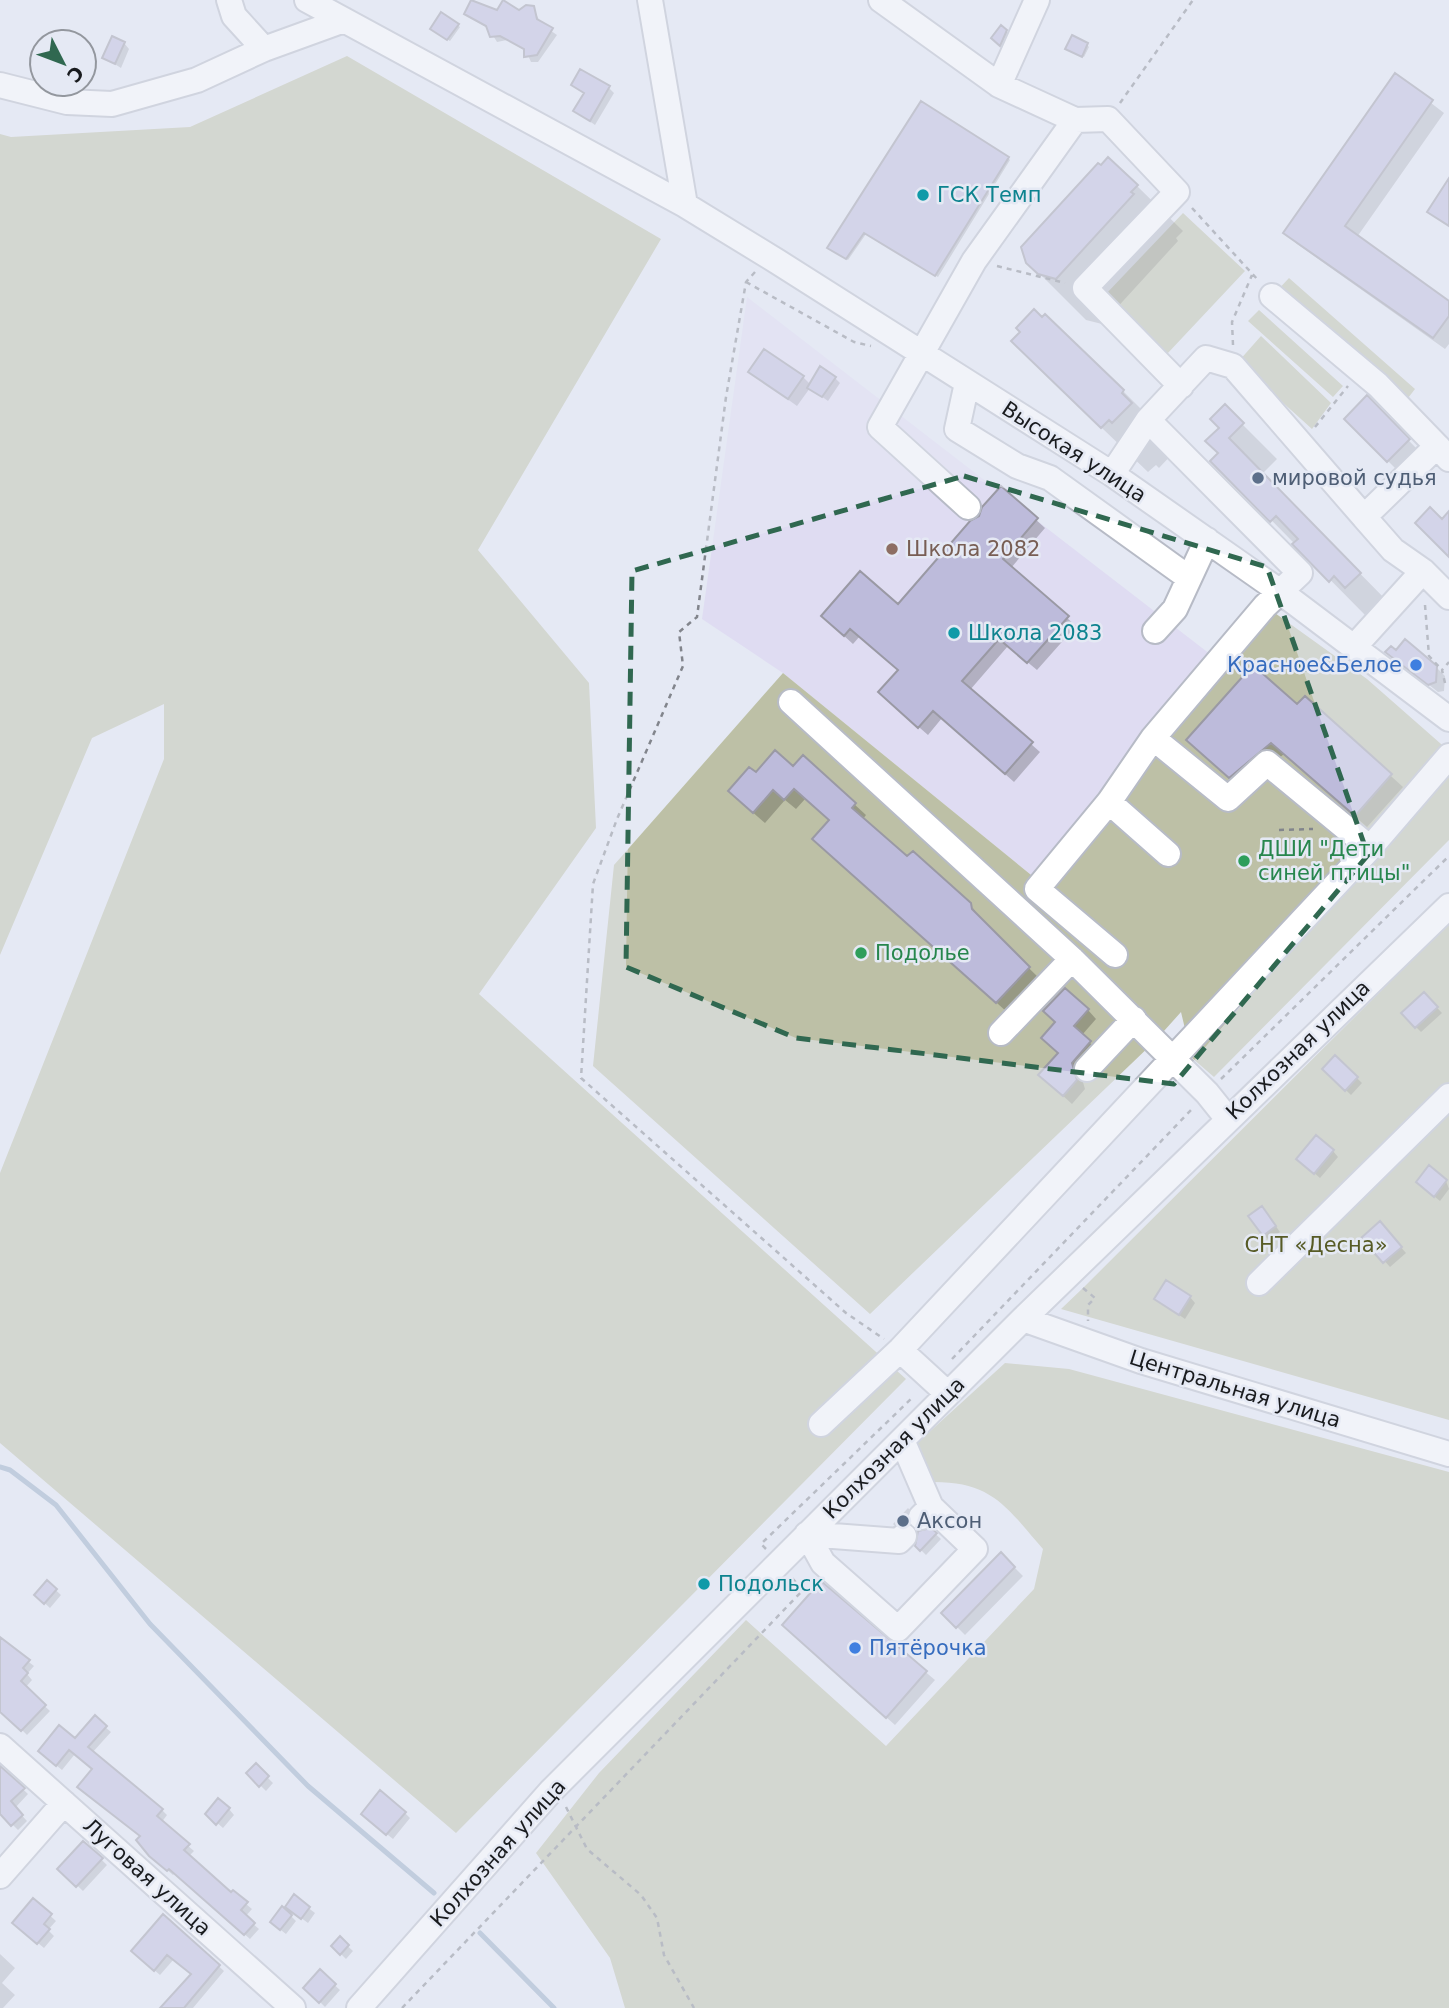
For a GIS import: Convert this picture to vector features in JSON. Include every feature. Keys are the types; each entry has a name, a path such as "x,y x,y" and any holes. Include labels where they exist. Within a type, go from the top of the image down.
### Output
{"street":[{"path":"229,0 234,16 264,49"},
{"name":"Высокая улица","path":"307,0 685,205 923,354 1112,474 1282,593 1449,719"},
{"path":"650,0 685,205"},
{"path":"881,0 999,85 1075,120 1108,119 1177,192 1085,288 1181,386"},
{"path":"999,85 1037,0"},
{"path":"0,85 67,103 112,104 197,80 264,49 344,20"},
{"path":"968,507 880,427 974,261 1075,120"},
{"path":"1272,296 1362,371 1443,453 1364,517"},
{"path":"1112,474 1148,419 1206,358 1234,366 1393,550 1423,570 1449,597"},
{"path":"967,383 957,429 1017,466 1050,478 1189,578"},
{"path":"1115,955 1037,889 1110,802 1153,738 1265,607 1300,573 1148,419"},
{"path":"1155,631 1175,609 1207,540"},
{"path":"1353,647 1423,570"},
{"path":"791,702 1135,1019 1227,1118"},
{"path":"1153,738 1228,799 1266,764 1370,848"},
{"path":"821,1424 900,1350 1171,1057 1370,848 1449,756"},
{"path":"1110,802 1168,854"},
{"name":"Колхозная улица","path":"359,2008 551,1791 1023,1319 1227,1118 1449,906"},
{"path":"1002,1033 1072,959"},
{"path":"1087,1069 1135,1019"},
{"path":"1259,1283 1449,1096"},
{"name":"Центральная улица","path":"1023,1319 1141,1361 1449,1454"},
{"path":"900,1350 948,1394"},
{"path":"807,1534 823,1563 898,1629 975,1549 926,1512 902,1440"},
{"path":"807,1534 899,1541 904,1536"},
{"name":"Луговая улица","path":"0,1746 293,2008"},
{"path":"0,1876 64,1803"}],"path":[{"path":"1108,119 1193,0"},
{"path":"1177,192 1272,296"},
{"path":"768,257 746,282 726,397 697,617 679,632 683,666 617,819 593,884 581,1078 846,1313 900,1350"},
{"path":"974,261 1085,288"},
{"path":"1234,366 1232,322 1253,274"},
{"path":"746,282 854,342 878,348 901,341"},
{"path":"1302,444 1362,371"},
{"path":"1423,570 1429,656 1442,670 1445,684"},
{"path":"1442,670 1449,662"},
{"path":"1279,830 1344,827"},
{"path":"551,1791 572,1816 587,1849 641,1895 657,1918 663,1955 694,2008"}],"highlighted area":[{"path":"964,476 1267,567 1368,855 1174,1084 796,1038 626,967 632,571"}],"shaded area":[{"name":"Школа 2082","path":"747,297 1219,661 1124,758 1139,775 1041,883 783,673 702,619"}],"green space":[{"path":"347,56 661,239 478,550 589,683 596,828 479,994 906,1379 456,1833 0,1443 0,1173 164,759 164,704 92,738 0,955 0,134 11,137 190,127"},
{"path":"1183,213 1245,271 1167,354 1105,295"},
{"path":"1289,278 1415,389 1405,402 1274,294"},
{"path":"1259,310 1343,386 1333,397 1248,321"},
{"path":"1261,336 1331,403 1312,429 1238,362"},
{"name":"Подолье","path":"1265,606 1367,679 1449,751 1449,840 1214,1077 1192,1058 1181,1012 1155,1041 870,1314 593,1066 614,865 783,673 1041,883 1139,774 1124,757 1219,661"},
{"name":"СНТ «Десна»","path":"1449,923 1449,1420 1061,1309 1083,1288"},
{"path":"1005,1363 1069,1369 1449,1472 1449,2008 625,2008 610,1958 536,1853 599,1773 746,1620 886,1746 1034,1589 1043,1549 1008,1510 985,1492 954,1483 934,1482 915,1445"}],"building":[{"path":"471,0 497,10 503,0 519,10 526,5 534,6 537,19 553,28 537,55 524,57 524,49 500,36 490,37 486,26 464,14"},
{"path":"441,12 459,24 447,40 430,29"},
{"path":"1001,25 1007,30 1000,46 991,38"},
{"path":"1072,35 1088,43 1082,57 1065,49"},
{"path":"112,36 125,42 115,64 102,58"},
{"path":"580,69 610,86 590,121 573,111 584,93 571,85"},
{"path":"1395,73 1433,100 1345,226 1449,301 1449,316 1433,338 1283,233"},
{"name":"ГСК Темп","path":"921,101 1009,157 935,276 864,233 846,259 827,248"},
{"path":"1108,157 1138,185 1131,192 1134,194 1056,279 1038,274 1026,263 1021,247 1098,163 1101,165"},
{"path":"1449,178 1449,226 1427,212"},
{"path":"1034,309 1042,317 1045,314 1124,390 1122,393 1132,403 1112,423 1109,420 1101,428 1011,341 1020,332 1016,328"},
{"path":"764,349 804,376 788,399 748,372"},
{"path":"820,366 836,377 822,397 807,388"},
{"path":"1367,395 1410,439 1387,462 1344,419"},
{"path":"1225,404 1244,423 1229,438 1361,573 1345,588 1334,576 1329,582 1292,544 1298,539 1276,516 1270,522 1210,461 1218,453 1205,441 1219,428 1210,419"},
{"name":"Школа 2083","path":"1001,486 1038,518 1003,559 1069,616 1027,663 999,639 962,681 1033,742 1005,774 933,711 918,728 878,692 898,670 850,629 844,636 821,616 860,571 898,604 970,521 979,516 982,507"},
{"path":"1430,507 1442,519 1449,511 1449,557 1415,523"},
{"path":"1405,639 1437,666 1436,682 1428,685 1385,652 1391,646 1396,650"},
{"path":"1253,665 1297,704 1305,696 1392,774 1355,816 1271,743 1229,778 1186,740"},
{"path":"775,750 793,766 803,755 856,803 852,808 907,856 913,851 971,903 972,909 1030,967 996,1003 812,839 829,820 794,789 784,800 773,790 753,813 728,791 749,767 756,772"},
{"path":"1065,988 1089,1009 1074,1026 1091,1041 1072,1063 1077,1080 1063,1096 1038,1075 1058,1053 1041,1038 1055,1022 1043,1011"},
{"path":"1424,992 1438,1007 1415,1028 1401,1013"},
{"path":"1335,1055 1358,1077 1345,1091 1322,1069"},
{"path":"1316,1135 1334,1150 1314,1174 1296,1159"},
{"path":"1429,1165 1447,1180 1434,1197 1416,1182"},
{"path":"1262,1206 1276,1226 1263,1236 1248,1216"},
{"path":"1380,1221 1402,1247 1383,1263 1361,1238"},
{"path":"1166,1280 1191,1296 1179,1315 1154,1299"},
{"path":"931,1528 937,1533 920,1551 915,1546 918,1531"},
{"path":"1001,1552 1015,1567 956,1628 941,1613"},
{"path":"47,1580 57,1589 44,1604 34,1595"},
{"name":"Пятёрочка","path":"821,1581 927,1671 886,1718 782,1625"},
{"path":"0,1637 30,1660 23,1668 28,1673 21,1681 46,1705 21,1731 0,1712"},
{"path":"95,1715 107,1726 88,1747 163,1809 157,1816 190,1844 184,1850 231,1892 233,1890 248,1902 241,1910 255,1923 244,1935 169,1869 167,1871 149,1856 136,1840 140,1836 77,1787 92,1769 69,1750 56,1766 38,1751 59,1725 75,1738"},
{"path":"256,1763 269,1776 259,1787 246,1773"},
{"path":"0,1766 25,1788 11,1801 23,1815 11,1826 0,1814"},
{"path":"380,1790 406,1812 386,1835 361,1814"},
{"path":"218,1798 230,1808 216,1825 205,1814"},
{"path":"83,1841 103,1858 76,1887 57,1869"},
{"path":"294,1894 310,1907 301,1919 285,1907"},
{"path":"33,1898 52,1914 44,1924 50,1929 37,1944 12,1923"},
{"path":"282,1906 292,1915 280,1930 270,1922"},
{"path":"163,1914 220,1965 184,2008 160,2008 191,1974 167,1955 154,1971 131,1951"},
{"path":"340,1936 349,1945 340,1955 331,1946"},
{"path":"320,1969 336,1984 319,2003 303,1988"}],"waterway":[{"path":"0,1467 10,1470 56,1505 150,1624 308,1786 434,1893"},
{"path":"480,1933 554,2008"}],"place":[{"name":"ГСК Темп","path":"923,195"},
{"name":"мировой судья","path":"1258,478"},
{"name":"Школа 2082","path":"892,549"},
{"name":"Школа 2083","path":"954,633"},
{"name":"Красное&Белое","path":"1416,665"},
{"name":"ДШИ \"Дети синей птицы\"","path":"1244,861"},
{"name":"Подолье","path":"861,953"},
{"name":"Аксон","path":"903,1521"},
{"name":"Подольск","path":"704,1584"},
{"name":"Пятёрочка","path":"855,1648"}]}
